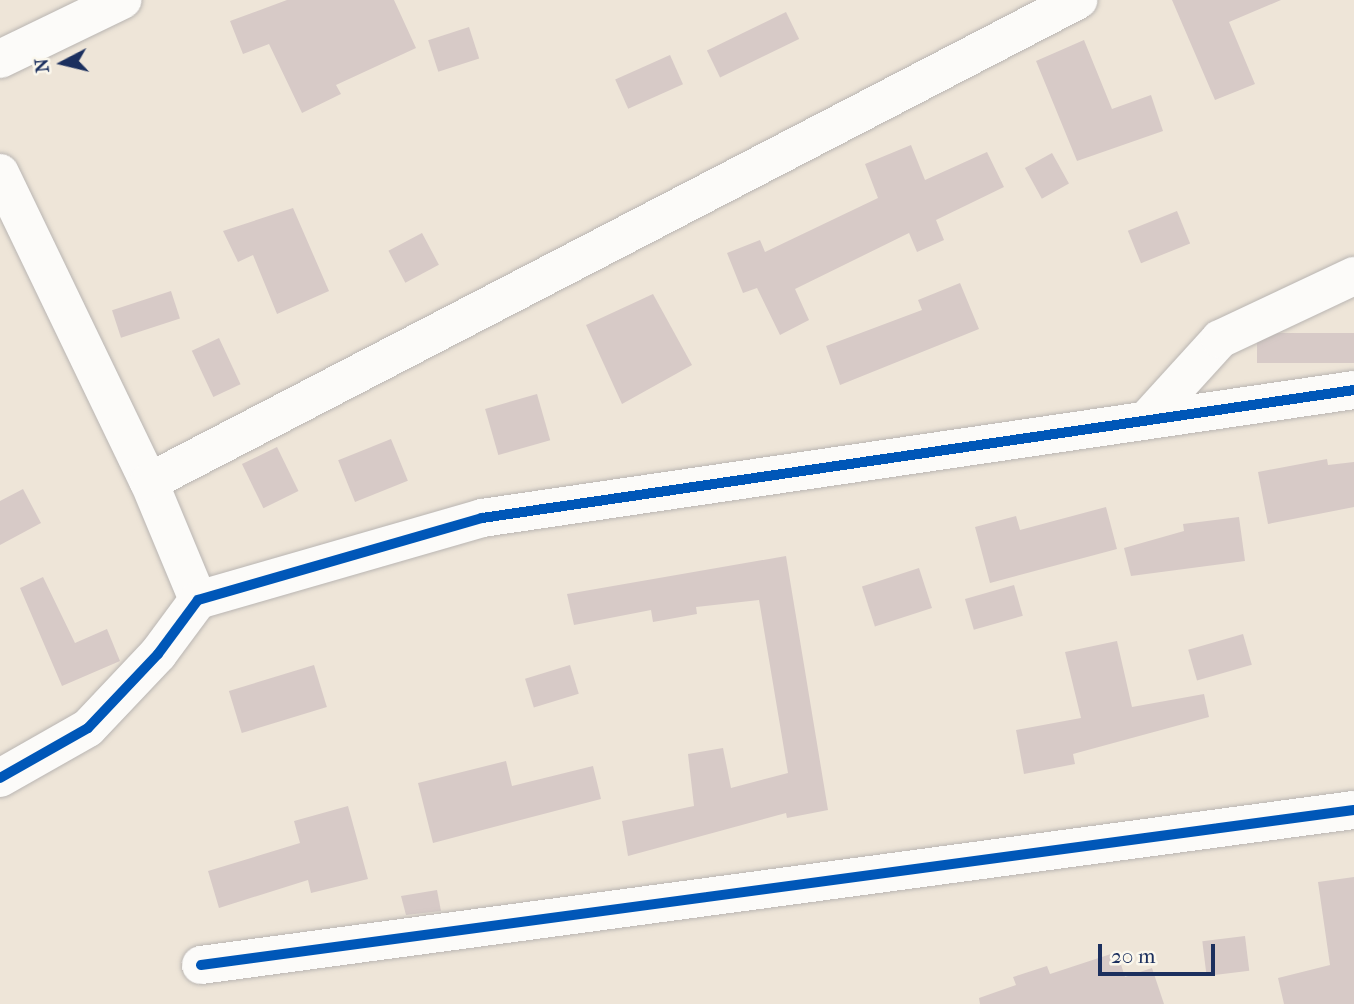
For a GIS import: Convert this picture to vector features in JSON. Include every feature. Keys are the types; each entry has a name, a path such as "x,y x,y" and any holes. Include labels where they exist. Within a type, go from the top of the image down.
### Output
{"street":[{"path":"0,59 122,0"},
{"path":"149,482 1078,0"},
{"path":"0,173 149,482 198,600"},
{"path":"1150,416 1220,339 1354,276"},
{"path":"0,778 88,728 158,654 198,600 482,518 1150,416 1354,390"},
{"path":"201,965 1354,810"}],"building":[{"path":"287,0 394,0 416,48 336,85 341,94 302,113 269,44 243,54 230,21"},
{"path":"1172,0 1281,0 1229,22 1255,84 1215,100"},
{"path":"786,12 799,39 720,78 707,51"},
{"path":"469,27 479,58 438,72 428,40"},
{"path":"1084,40 1112,109 1151,95 1163,131 1077,161 1036,61"},
{"path":"670,55 683,84 628,109 615,79"},
{"path":"911,145 925,180 987,152 1004,187 936,220 944,240 917,252 909,233 795,289 809,320 780,335 757,288 743,293 727,253 760,240 765,252 878,198 865,164"},
{"path":"1052,153 1069,184 1042,199 1025,168"},
{"path":"293,208 329,291 277,314 253,255 238,262 223,231"},
{"path":"1177,211 1190,243 1141,263 1128,231"},
{"path":"422,233 439,265 405,283 388,251"},
{"path":"960,283 979,329 840,385 826,346 922,310 918,300"},
{"path":"171,291 180,319 121,338 112,310"},
{"path":"653,294 692,365 622,404 586,325"},
{"path":"1257,333 1354,333 1354,363 1257,363"},
{"path":"219,338 241,384 213,397 192,351"},
{"path":"537,394 550,440 498,455 485,409"},
{"path":"391,439 408,481 355,502 338,460"},
{"path":"277,447 298,491 263,508 242,464"},
{"path":"1327,459 1328,465 1354,462 1354,507 1268,524 1258,472"},
{"path":"23,489 41,523 0,545 0,501"},
{"path":"1106,507 1117,549 990,583 975,527 1016,516 1020,530"},
{"path":"1239,517 1245,561 1131,576 1124,548 1184,531 1183,524"},
{"path":"786,556 828,810 787,818 786,813 628,856 622,821 694,806 688,754 723,748 731,788 788,773 759,600 696,607 697,614 653,622 651,610 574,625 567,594"},
{"path":"919,568 932,608 875,626 862,587"},
{"path":"43,577 75,643 107,629 120,661 62,686 20,588"},
{"path":"1014,585 1023,616 974,630 965,599"},
{"path":"1243,634 1252,665 1197,680 1188,650"},
{"path":"1117,641 1132,707 1204,694 1209,717 1073,754 1075,764 1024,774 1016,730 1081,718 1065,652"},
{"path":"314,665 327,707 242,733 229,691"},
{"path":"570,665 579,694 534,707 525,679"},
{"path":"506,761 512,786 593,766 601,799 433,843 418,783"},
{"path":"348,806 368,879 311,893 308,880 219,908 208,871 300,843 294,821"},
{"path":"1354,877 1354,1004 1284,1004 1278,978 1330,965 1318,882"},
{"path":"437,890 441,911 406,915 401,896"},
{"path":"1245,936 1249,971 1207,976 1202,941"},
{"path":"1117,952 1125,977 1152,968 1164,1004 980,1004 979,998 1016,985 1013,977 1047,966 1050,974"}],"cycle path":[{"path":"0,778 88,728 158,654 198,600 482,518 1354,390"},
{"path":"201,965 1354,810"}]}
